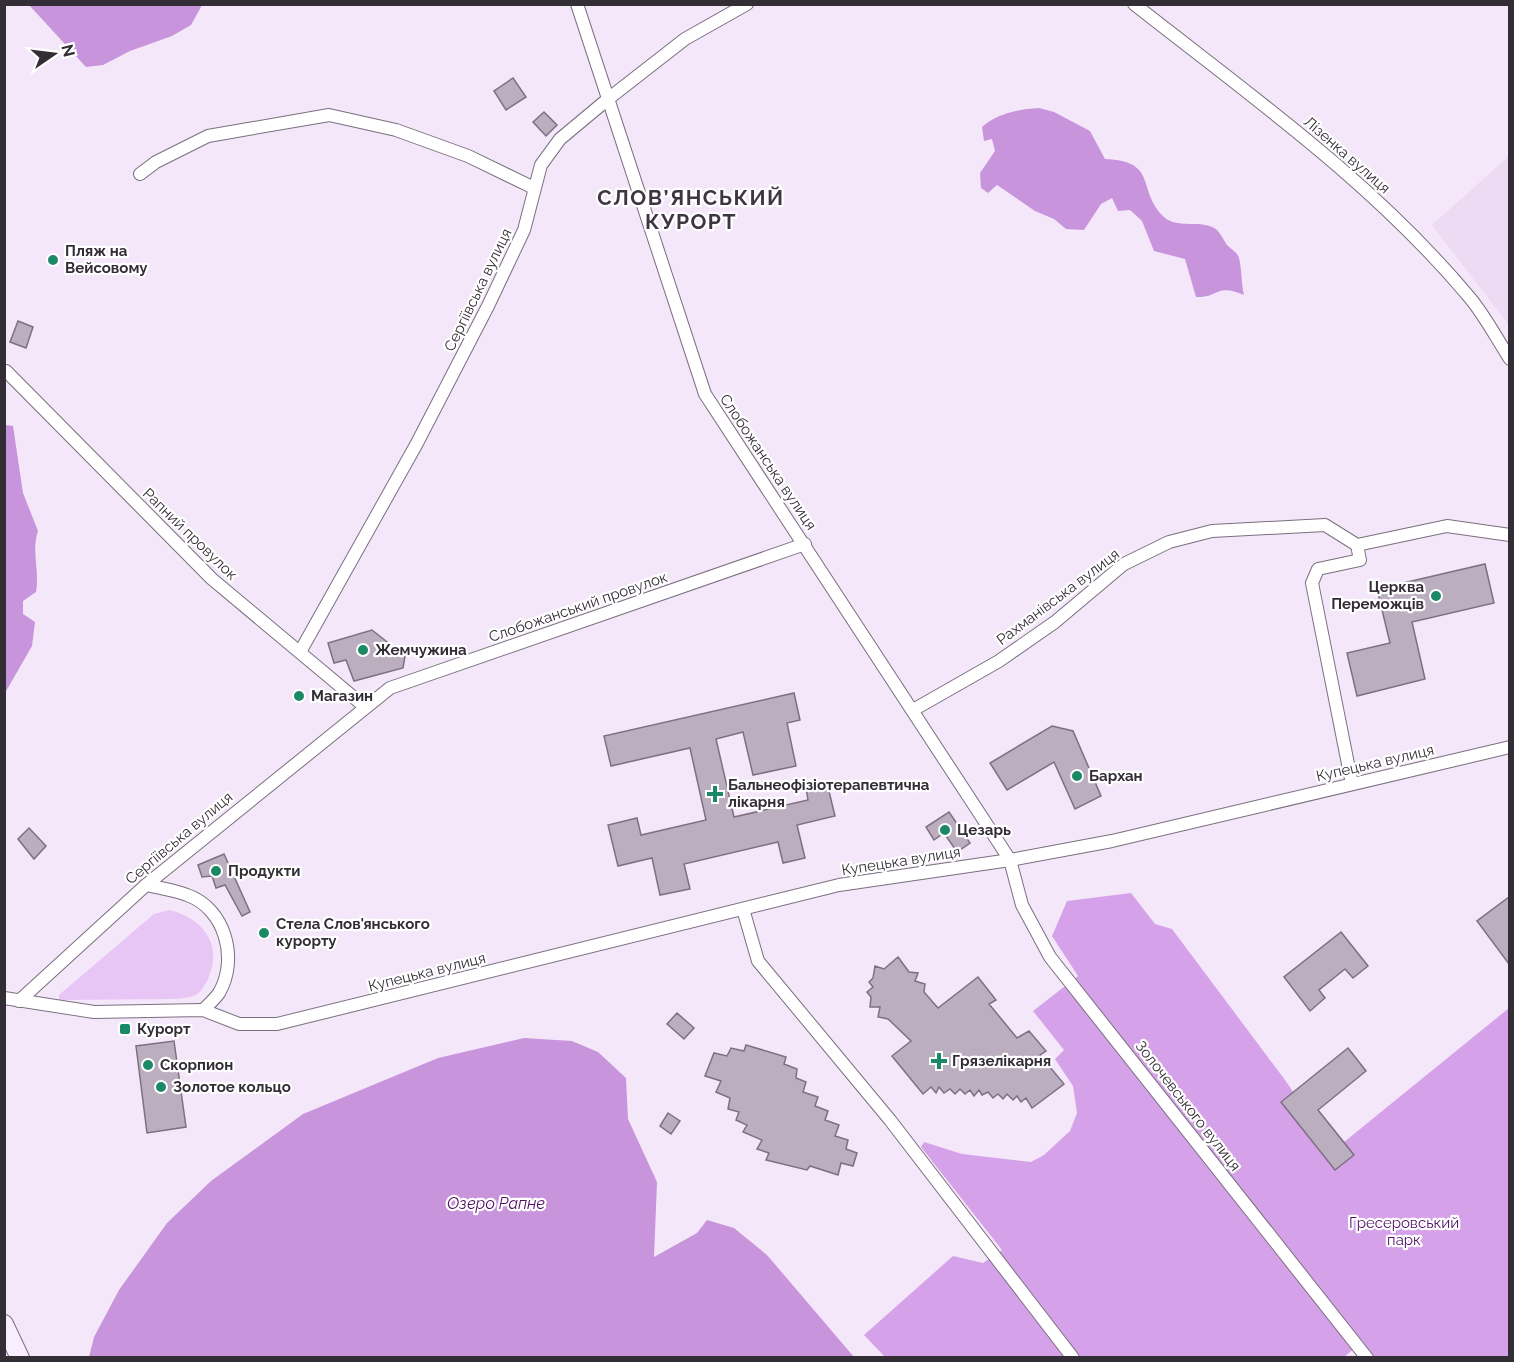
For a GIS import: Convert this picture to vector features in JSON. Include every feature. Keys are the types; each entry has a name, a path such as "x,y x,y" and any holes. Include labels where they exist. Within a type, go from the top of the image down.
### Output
{"main road":[{"path":"4,1324 21,1358"}],"street":[{"name":"Слобожанська вулиця","path":"577,4 705,394 1010,860"},
{"name":"Сергіївська вулиця","path":"300,652 416,445 488,306 524,230 541,165 560,139 608,99 685,39 747,4"},
{"name":"Лізенка вулиця","path":"1134,4 1328,156 1408,229 1471,299 1509,358"},
{"path":"140,174 156,162 208,136 329,115 396,130 468,156 534,188"},
{"name":"Рапний провулок","path":"6,371 212,579 364,706"},
{"name":"Рахманівська вулиця","path":"913,710 1055,622 1124,564 1169,542 1212,531 1324,525 1357,545"},
{"path":"1352,784 1311,583 1318,569 1360,560 1357,545 1447,526 1509,535"},
{"name":"Слобожанський провулок","path":"364,706 390,688 805,544"},
{"name":"Сергіївська вулиця","path":"19,1000 146,885 364,706"},
{"name":"Купецька вулиця","path":"203,1011 238,1024 256,1025 300,1019 839,885 1010,860 1112,841 1509,747"},
{"name":"Золочевського вулиця","path":"1010,860 1022,905 1050,957 1367,1358"},
{"path":"4,998 94,1012 203,1011 219,993 227,972 228,949 222,926 208,908 188,895 146,885"},
{"path":"743,909 758,961 890,1120 1073,1358"}],"shaded area":[{"path":"1509,156 1509,325 1432,225"},
{"path":"170,910 191,919 200,926 211,943 213,964 207,981 196,995 177,999 59,1000 59,995 154,914"}],"green space":[{"name":"Гресеровський парк","path":"1131,893 1155,924 1172,929 1285,1080 1333,1151 1509,1008 1509,1357 1367,1357 1357,1346 1343,1358 886,1358 864,1335 953,1256 983,1263 1002,1250 921,1147 924,1142 962,1154 1031,1162 1044,1155 1070,1131 1077,1113 1073,1086 1055,1059 1064,1050 1033,1011 1078,976 1052,936 1067,901"}],"water":[{"path":"29,5 202,5 191,25 172,36 130,51 103,65 86,67"},
{"path":"1039,108 1054,112 1090,131 1105,159 1122,161 1133,165 1140,171 1156,207 1164,217 1176,223 1204,225 1217,230 1238,256 1244,295 1228,290 1196,297 1185,259 1154,251 1142,221 1130,210 1118,211 1112,198 1101,204 1084,230 1066,229 1054,219 1035,211 997,185 988,193 981,188 980,173 995,151 992,139 984,141 982,127 1008,113"},
{"path":"5,425 13,426 23,493 38,531 35,546 36,592 23,601 23,614 35,622 32,646 5,693"},
{"name":"Озеро Рапне","path":"524,1038 572,1041 598,1052 626,1078 628,1119 657,1182 654,1257 697,1233 707,1220 734,1228 767,1255 854,1357 89,1357 94,1337 119,1290 167,1223 211,1181 303,1114 438,1058"}],"building":[{"path":"513,78 526,97 506,110 494,91"},
{"path":"544,112 557,125 546,136 533,122"},
{"path":"18,321 33,327 26,348 10,342"},
{"path":"1485,564 1494,603 1412,622 1425,679 1357,696 1347,653 1390,643 1377,589"},
{"name":"Жемчужина","path":"372,630 405,656 403,668 354,681 346,660 334,663 328,643"},
{"name":"Бальнеофізіотерапевтична лікарня","path":"794,693 800,720 787,723 796,766 753,775 743,732 716,739 734,817 808,800 806,788 827,783 835,816 797,825 805,858 783,863 778,842 684,864 690,889 660,895 652,858 618,866 608,825 637,818 641,835 706,820 690,748 611,766 604,736"},
{"name":"Бархан","path":"1052,726 1073,731 1101,796 1075,809 1054,762 1007,790 990,763"},
{"name":"Цезарь","path":"949,812 970,843 957,852 944,833 934,840 926,827"},
{"path":"29,828 46,846 34,859 18,839"},
{"name":"Продукти","path":"224,854 250,912 242,916 225,885 216,888 212,876 202,877 198,865"},
{"path":"1509,897 1509,964 1477,921"},
{"path":"1341,932 1368,966 1353,978 1345,969 1319,990 1325,998 1310,1011 1284,977"},
{"path":"898,957 909,972 918,973 915,981 925,984 924,992 938,1008 978,977 996,1000 989,1004 1017,1038 1029,1031 1046,1051 1040,1055 1064,1084 1032,1108 1026,1098 1021,1102 1017,1096 1013,1100 1007,1094 1003,1099 998,1094 993,1098 988,1092 982,1095 979,1090 974,1096 970,1090 965,1094 960,1089 955,1094 950,1089 944,1093 939,1087 936,1093 931,1087 923,1094 892,1056 911,1041 888,1019 878,1017 880,1007 870,1007 871,997 867,992 873,987 869,982 873,978 875,966 884,969"},
{"path":"677,1013 694,1028 684,1039 667,1024"},
{"name":"Золотое кольцо","path":"174,1041 186,1127 147,1133 136,1046"},
{"path":"746,1045 786,1057 784,1064 797,1069 796,1078 806,1082 803,1092 818,1097 815,1106 828,1111 825,1120 839,1125 835,1136 848,1140 846,1149 857,1153 853,1166 841,1163 838,1175 810,1166 807,1170 766,1160 769,1153 757,1149 762,1140 743,1132 747,1125 736,1120 739,1112 728,1109 730,1098 716,1092 721,1081 705,1076 714,1053 727,1056 731,1048 744,1051"},
{"path":"1348,1048 1366,1071 1318,1110 1354,1155 1335,1170 1281,1102"},
{"path":"668,1113 680,1121 671,1134 660,1126"}],"place":[{"name":"Пляж на Вейсовому","path":"53,260"},
{"name":"Церква Переможців","path":"1436,596"},
{"name":"Жемчужина","path":"363,650"},
{"name":"Магазин","path":"299,696"},
{"name":"Бархан","path":"1077,776"},
{"name":"Бальнеофізіотерапевтична лікарня","path":"715,794"},
{"name":"Цезарь","path":"945,830"},
{"name":"Продукти","path":"216,871"},
{"name":"Стела Слов'янського курорту","path":"264,933"},
{"name":"Курорт","path":"125,1029"},
{"name":"Грязелікарня","path":"939,1061"},
{"name":"Скорпион","path":"148,1065"},
{"name":"Золотое кольцо","path":"161,1087"}],"district":[{"name":"СЛОВ’ЯНСЬКИЙ КУРОРТ","path":"691,209"}]}
